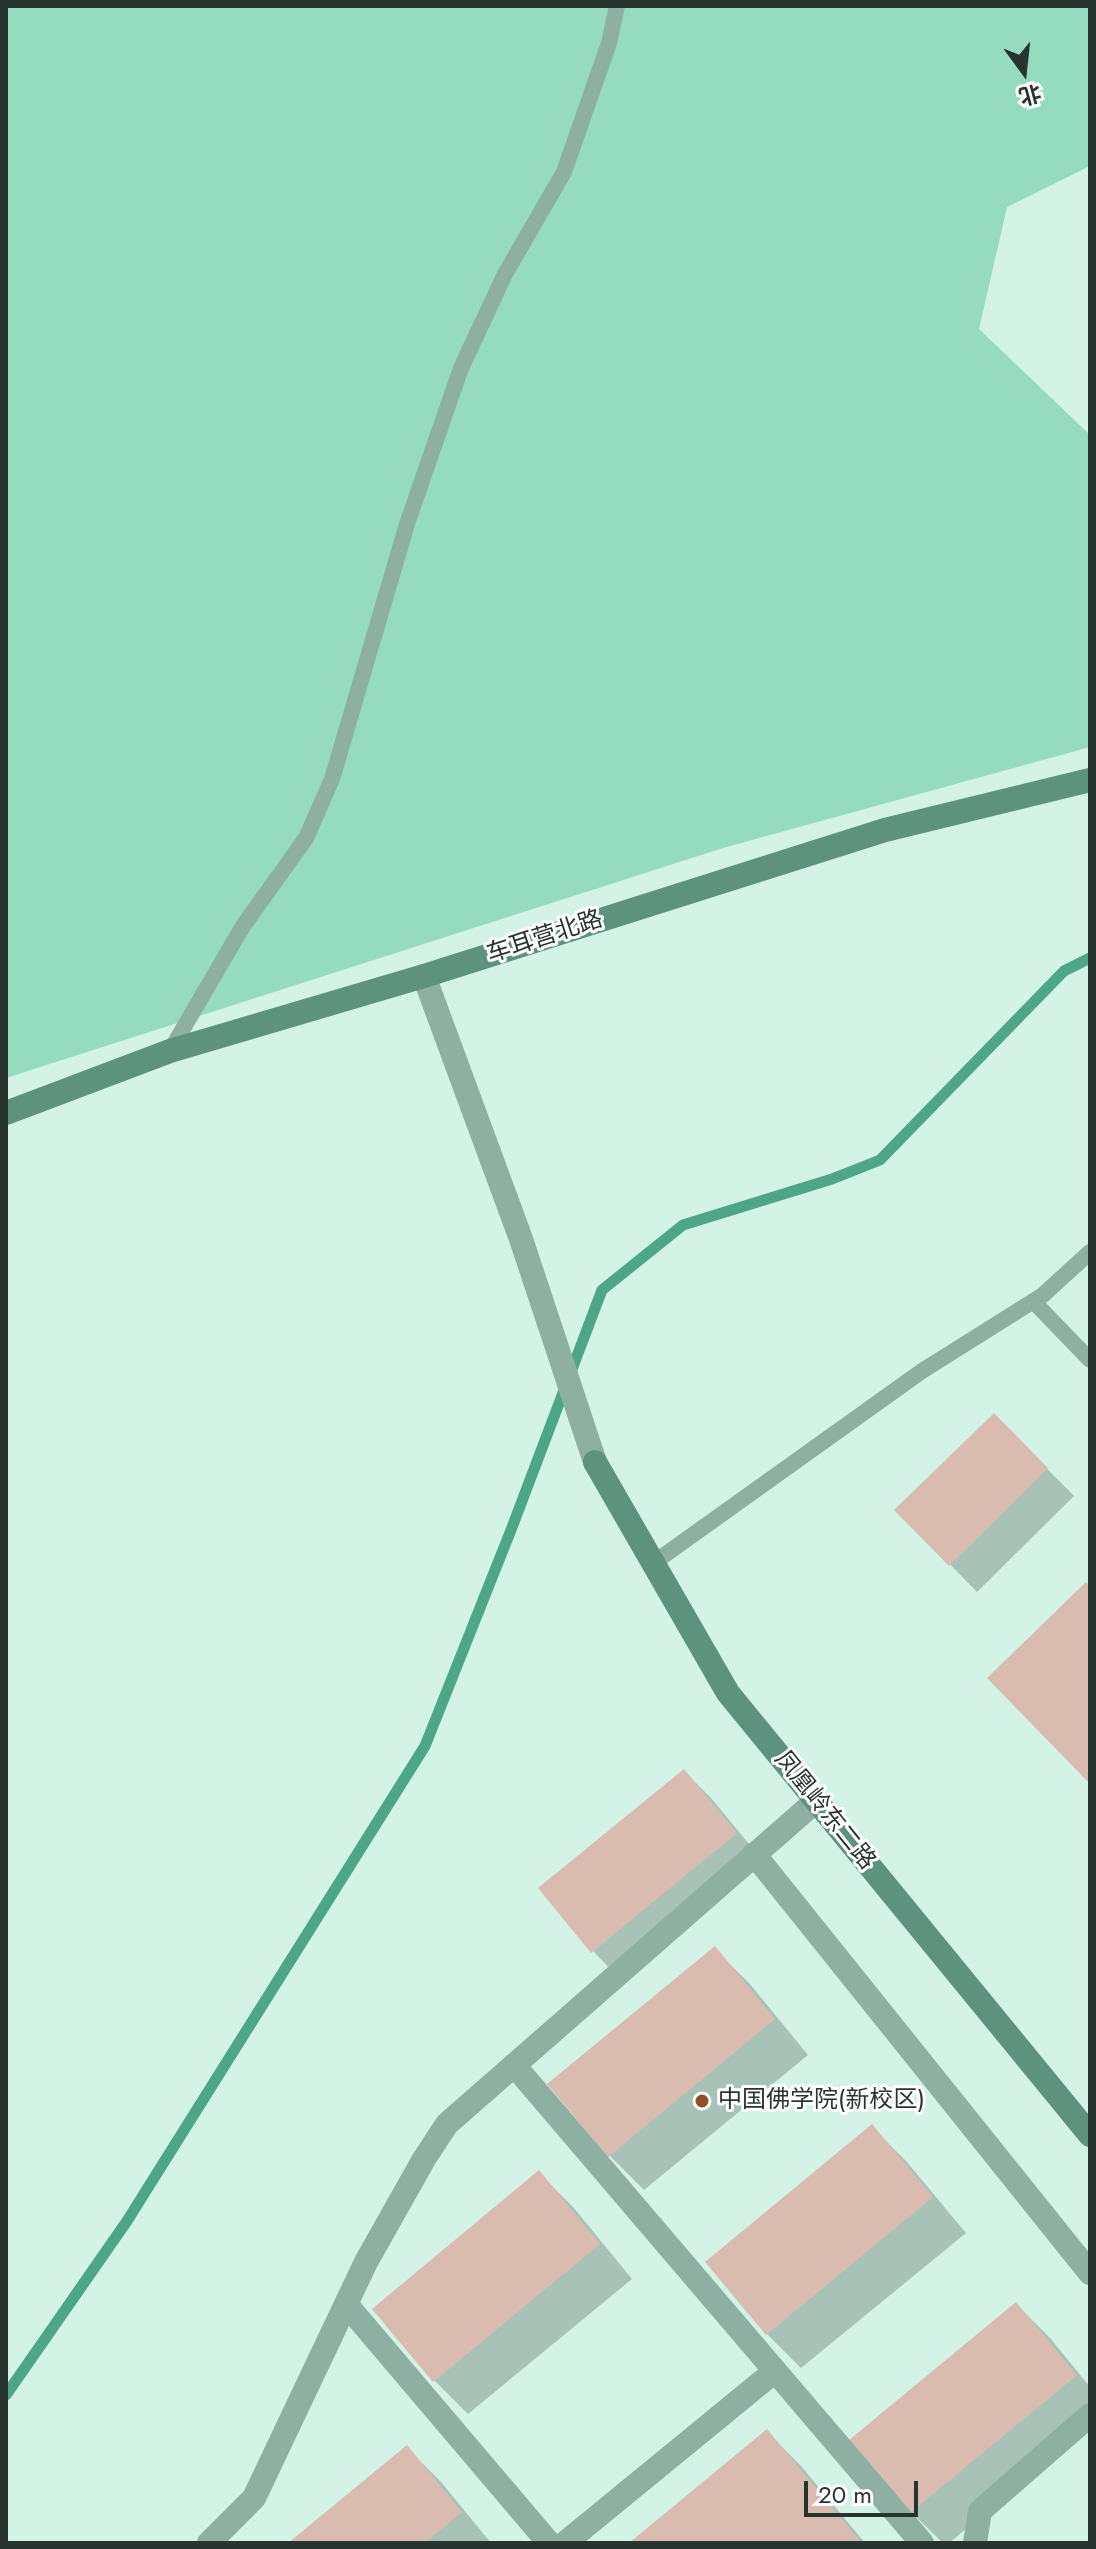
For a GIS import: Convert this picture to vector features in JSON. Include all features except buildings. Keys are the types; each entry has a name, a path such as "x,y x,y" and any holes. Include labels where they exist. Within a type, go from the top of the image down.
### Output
{"street":[{"name":"车耳营北路","path":"6,1113 170,1051 424,976 885,830 1090,780"},
{"name":"凤凰岭东二路","path":"424,976 521,1239 595,1462 652,1564 728,1693 1090,2135"},
{"path":"209,2543 254,2498 366,2262 447,2124 816,1801"},
{"path":"754,1854 1090,2273"},
{"path":"514,2065 922,2543"},
{"path":"346,2304 549,2543"},
{"path":"565,2543 775,2371"},
{"path":"975,2543 980,2511 1090,2415"}],"lane":[{"path":"170,1051 243,926 306,838 332,779 407,524 461,368 505,274 564,172 609,43 617,6"},
{"path":"652,1564 922,1371 1033,1301 1090,1252"},
{"path":"1033,1301 1090,1360"}],"green space":[{"path":"6,6 1090,6 1090,166 1007,207 979,329 1090,435 1090,747 723,848 6,1078"}],"waterway":[{"path":"6,2395 127,2221 425,1746 602,1290 683,1225 832,1179 880,1160 1064,971 1090,958"}],"place":[{"name":"中国佛学院(新校区)","path":"702,2101"}]}
